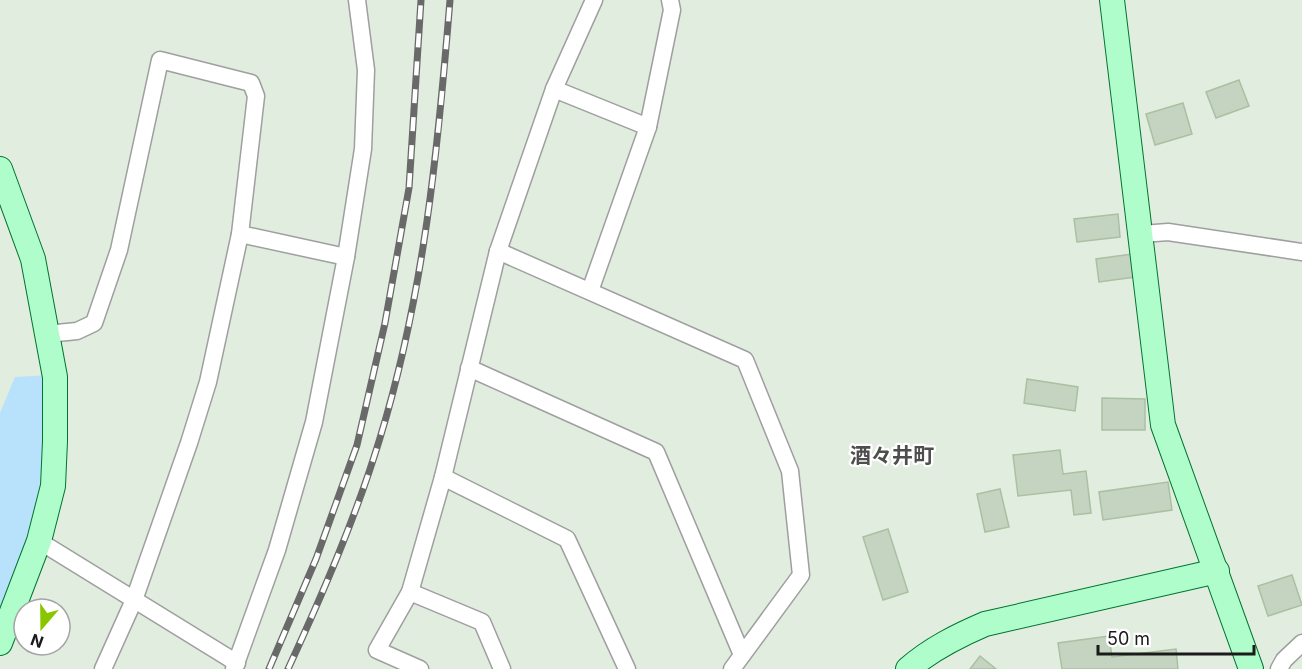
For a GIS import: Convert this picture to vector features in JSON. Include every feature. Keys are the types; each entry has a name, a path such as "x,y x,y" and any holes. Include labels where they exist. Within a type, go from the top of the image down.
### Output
{"street":[{"path":"39,541 236,666 277,550 314,422 346,257 363,149 366,70 357,0"},
{"path":"420,669 377,650 410,592 443,477 498,251 554,89 594,0"},
{"path":"590,291 648,127 672,10 670,0"},
{"path":"1112,0 1142,234 1163,424 1251,669"},
{"path":"47,334 77,331 94,323 119,250 160,60 251,83 256,96 240,234 208,382 134,600 102,669"},
{"path":"554,89 648,127"},
{"path":"0,169 33,259 56,377 52,486 39,541 0,643"},
{"path":"1142,234 1168,232 1302,252"},
{"path":"240,234 346,257"},
{"path":"498,251 745,360 790,471 801,575 737,662"},
{"path":"469,368 656,452 737,662"},
{"path":"443,477 567,539 627,669"},
{"path":"908,669 922,657 956,636 985,624 1217,572"},
{"path":"410,592 482,622 502,669"},
{"path":"1279,669 1284,660 1302,643"}],"shaded area":[{"path":"49,375 47,487 0,629 0,413 15,377"}],"building":[{"path":"1239,80 1249,106 1216,118 1206,92"},
{"path":"1183,103 1192,134 1155,145 1146,114"},
{"path":"1118,214 1120,237 1077,242 1074,219"},
{"path":"1132,254 1135,277 1099,282 1096,259"},
{"path":"1027,379 1078,387 1075,411 1024,403"},
{"path":"1102,398 1145,399 1145,430 1102,430"},
{"path":"1060,450 1063,474 1086,471 1091,513 1074,515 1071,490 1018,496 1013,455"},
{"path":"1168,482 1172,510 1103,520 1099,492"},
{"path":"1000,489 1009,527 985,532 977,494"},
{"path":"888,529 908,592 883,600 863,537"},
{"path":"1292,575 1302,605 1268,616 1258,586"},
{"path":"1109,636 1112,657 1176,649 1178,669 1062,669 1058,643"},
{"path":"980,656 996,669 970,669"}],"railway":[{"path":"269,669 316,559 357,445 385,323 409,188 421,0"},
{"path":"288,669 350,526 371,467 395,384 408,330 427,221 450,0"}],"district":[{"name":"酒々井町","path":"892,455"}]}
